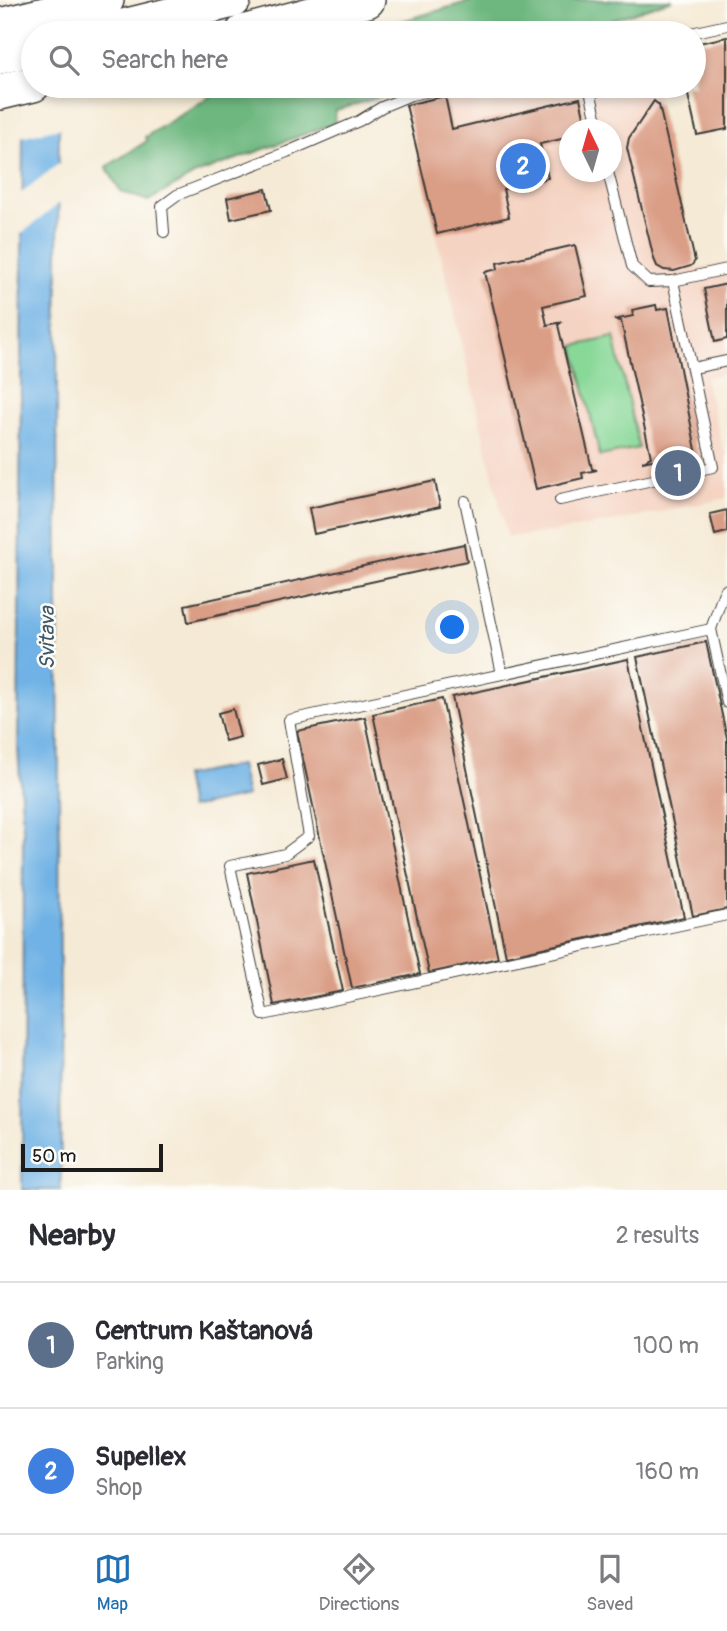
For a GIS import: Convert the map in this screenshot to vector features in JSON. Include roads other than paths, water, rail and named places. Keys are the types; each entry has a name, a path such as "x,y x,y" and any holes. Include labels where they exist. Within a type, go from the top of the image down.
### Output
{"highway":[{"path":"92,21 233,0"},
{"path":"288,21 367,0"},
{"path":"0,26 21,25"},
{"path":"0,56 21,51"},
{"path":"0,92 21,87"}],"lane":[{"path":"706,30 727,25"},
{"path":"164,232 162,206 177,195 287,152 404,98"},
{"path":"592,98 596,119"},
{"path":"611,182 632,266 649,282 673,281 727,269"},
{"path":"560,500 713,467 673,281"},
{"path":"693,368 727,360"},
{"path":"465,501 502,674"},
{"path":"727,589 711,629 727,703"},
{"path":"711,629 289,720 309,836 285,853 230,866 263,1015 727,915"}],"water":[{"path":"24,0 60,0 43,21 24,21"},
{"name":"Svitava","path":"23,98 40,98 59,128 57,389 61,1190 22,1190 23,829 18,748"},
{"path":"240,765 247,796 190,808 184,776"}],"place":[{"name":"Supellex","path":"523,166"},
{"name":"Centrum Kaštanová","path":"678,473"}]}
